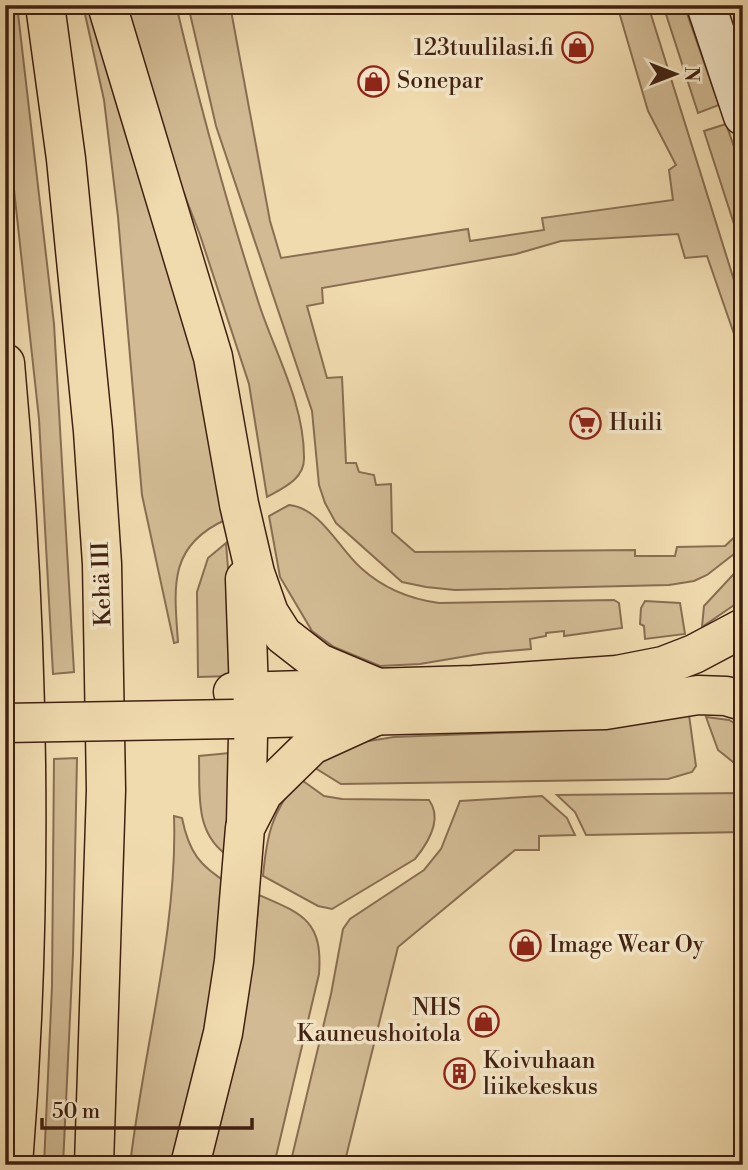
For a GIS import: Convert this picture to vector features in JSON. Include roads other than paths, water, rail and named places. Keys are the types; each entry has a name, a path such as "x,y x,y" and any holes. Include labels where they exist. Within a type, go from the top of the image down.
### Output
{"highway":[{"name":"Kehä III","path":"45,5 69,186 93,431 102,564 106,790 94,1165"},
{"path":"107,5 213,357 239,504 255,573 269,613 283,635 319,663 377,701"},
{"path":"5,363 15,475 25,812 13,1165"},
{"path":"190,1165 223,1033 234,961 245,828 239,504"},
{"path":"245,828 264,793 312,745 377,701 473,685 617,675 663,666 694,654 743,628"},
{"path":"5,723 241,706 377,701 605,710 698,695 726,696 743,701"},
{"path":"5,696 241,706"}],"street":[{"path":"706,5 743,116"}],"place":[{"name":"123tuulilasi.fi","path":"577,48"},
{"name":"Sonepar","path":"374,81"},
{"name":"Huili","path":"586,423"},
{"name":"Image Wear Oy","path":"526,945"},
{"name":"NHS Kauneushoitola","path":"484,1021"},
{"name":"Koivuhaan liikekeskus","path":"460,1074"}]}
